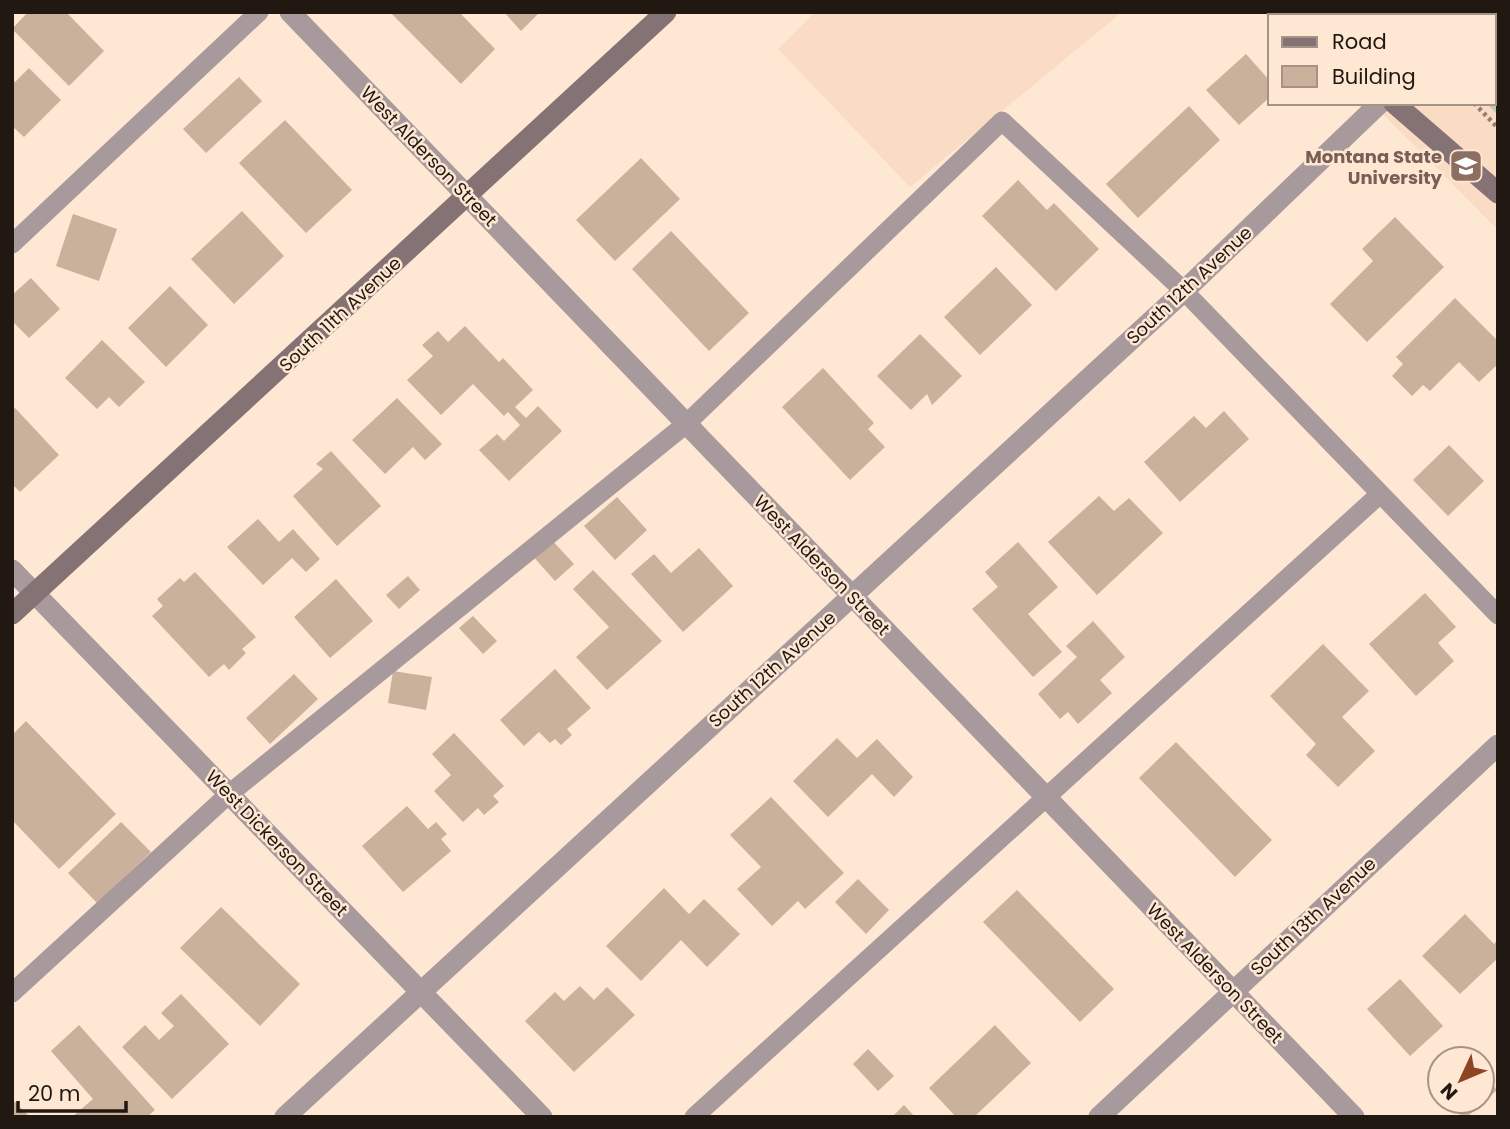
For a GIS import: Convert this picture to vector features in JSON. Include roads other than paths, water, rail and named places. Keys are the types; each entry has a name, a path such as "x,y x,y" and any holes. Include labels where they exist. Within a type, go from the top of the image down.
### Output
{"street":[{"name":"West Alderson Street","path":"290,12 1354,1117"},
{"name":"South 11th Avenue","path":"12,614 666,12"},
{"name":"South 12th Avenue","path":"285,1117 1184,291 1378,105"},
{"path":"1396,105 1498,192"},
{"name":"West Dickerson Street","path":"12,570 542,1117"},
{"name":"South 13th Avenue","path":"1099,1117 1498,745"}],"lane":[{"path":"12,244 259,12"},
{"path":"12,993 229,794 686,424 1002,121 1184,291 1498,615"},
{"path":"694,1117 1380,494"}],"place":[{"name":"Montana State University","path":"1466,166"}]}
